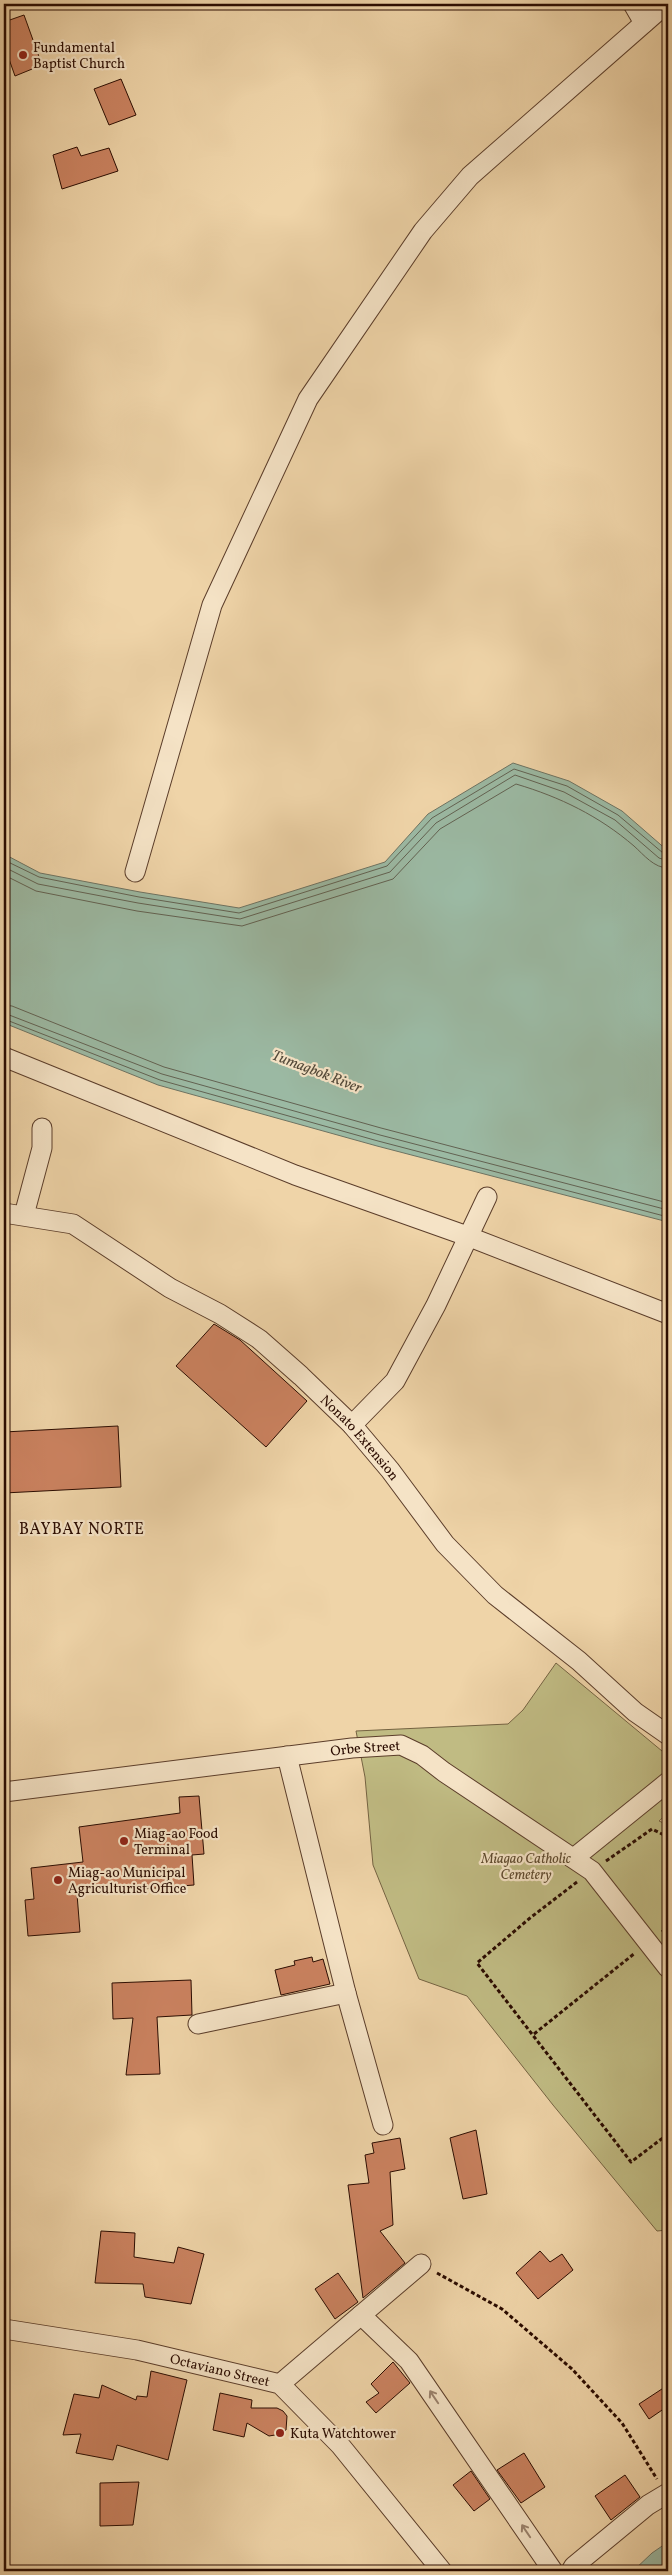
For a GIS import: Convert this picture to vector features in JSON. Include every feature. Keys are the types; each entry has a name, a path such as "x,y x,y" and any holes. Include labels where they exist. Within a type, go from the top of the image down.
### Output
{"street":[{"path":"633,4 644,23"},
{"path":"135,872 212,605 308,399 423,231 470,176 666,4"},
{"path":"4,1057 295,1175 467,1236 668,1314"},
{"path":"24,1215 42,1148 42,1128"},
{"path":"352,1425 395,1381 436,1305 487,1197"},
{"name":"Nonato Extension","path":"4,1213 73,1224 170,1288 220,1314 259,1339 352,1425 390,1470 445,1544 495,1595 579,1661 635,1712 668,1735"},
{"name":"Orbe Street","path":"4,1792 287,1756 401,1745 422,1755 444,1772 592,1871 668,1968"},
{"path":"287,1756 346,1993 383,2125"},
{"path":"574,1858 668,1782"},
{"path":"198,2024 346,1993"},
{"path":"280,2384 421,2264"},
{"path":"361,2315 409,2361 553,2571"},
{"name":"Octaviano Street","path":"4,2329 137,2350 280,2384 340,2445 442,2571"},
{"path":"570,2571 624,2523 667,2494"}],"path":[{"path":"668,1837 652,1829 530,1918 477,1963 534,2034 631,2162 668,2134"},
{"path":"534,2034 668,1927"},
{"path":"421,2264 502,2309 572,2368 622,2423 667,2494"}],"green space":[{"name":"Miagao Catholic Cemetery","path":"556,1663 668,1756 668,1813 659,1821 668,1825 668,2230 657,2231 553,2105 467,1996 419,1979 373,1865 365,1777 356,1731 508,1724 523,1710"}],"water":[{"name":"Tumagbok River","path":"513,763 569,781 622,811 668,851 668,1222 377,1146 158,1085 4,1023 4,854 40,873 239,908 385,862 428,814"},
{"path":"668,2542 668,2571 633,2571 652,2553"}],"building":[{"name":"Fundamental Baptist Church","path":"24,15 42,65 15,76 4,45 4,22"},
{"path":"121,79 136,115 109,125 94,89"},
{"path":"77,147 81,156 109,148 118,171 62,189 53,155"},
{"path":"214,1324 240,1340 307,1401 266,1447 176,1366"},
{"path":"118,1426 121,1487 4,1493 4,1432"},
{"path":"199,1796 204,1854 192,1855 194,1885 77,1894 80,1932 28,1936 25,1900 34,1899 31,1868 83,1862 79,1827 180,1813 179,1797"},
{"path":"312,1957 313,1962 323,1959 330,1984 281,1995 275,1970 295,1965 294,1961"},
{"path":"191,1980 192,2015 157,2017 160,2074 126,2075 133,2018 113,2019 112,1983"},
{"path":"476,2130 487,2194 463,2199 450,2138"},
{"path":"400,2138 405,2169 390,2172 393,2225 380,2231 405,2263 363,2298 348,2185 369,2183 365,2155 374,2153 372,2143"},
{"path":"101,2231 135,2233 134,2257 174,2263 178,2247 204,2254 191,2304 145,2297 143,2284 95,2283"},
{"path":"540,2251 550,2262 562,2254 573,2270 538,2299 516,2273"},
{"path":"338,2273 358,2302 335,2319 315,2289"},
{"path":"393,2362 410,2383 376,2413 366,2402 379,2393 371,2384"},
{"path":"151,2371 187,2380 168,2460 117,2445 113,2460 76,2453 81,2434 63,2435 74,2394 99,2398 102,2385 136,2400 137,2396 147,2397"},
{"path":"668,2385 668,2406 649,2419 639,2404"},
{"path":"220,2393 252,2400 251,2408 277,2408 283,2411 287,2416 286,2430 281,2434 269,2436 247,2423 244,2437 213,2430"},
{"path":"524,2453 545,2487 521,2503 497,2470"},
{"path":"471,2471 490,2499 474,2511 453,2485"},
{"path":"625,2475 640,2497 611,2520 595,2496"},
{"path":"139,2482 133,2525 100,2526 100,2483"}],"place":[{"name":"Fundamental Baptist Church","path":"23,55"},
{"name":"Miag-ao Food Terminal","path":"124,1841"},
{"name":"Miag-ao Municipal Agriculturist Office","path":"58,1880"},
{"name":"Kuta Watchtower","path":"280,2433"}],"district":[{"name":"BAYBAY NORTE","path":"82,1528"}]}
